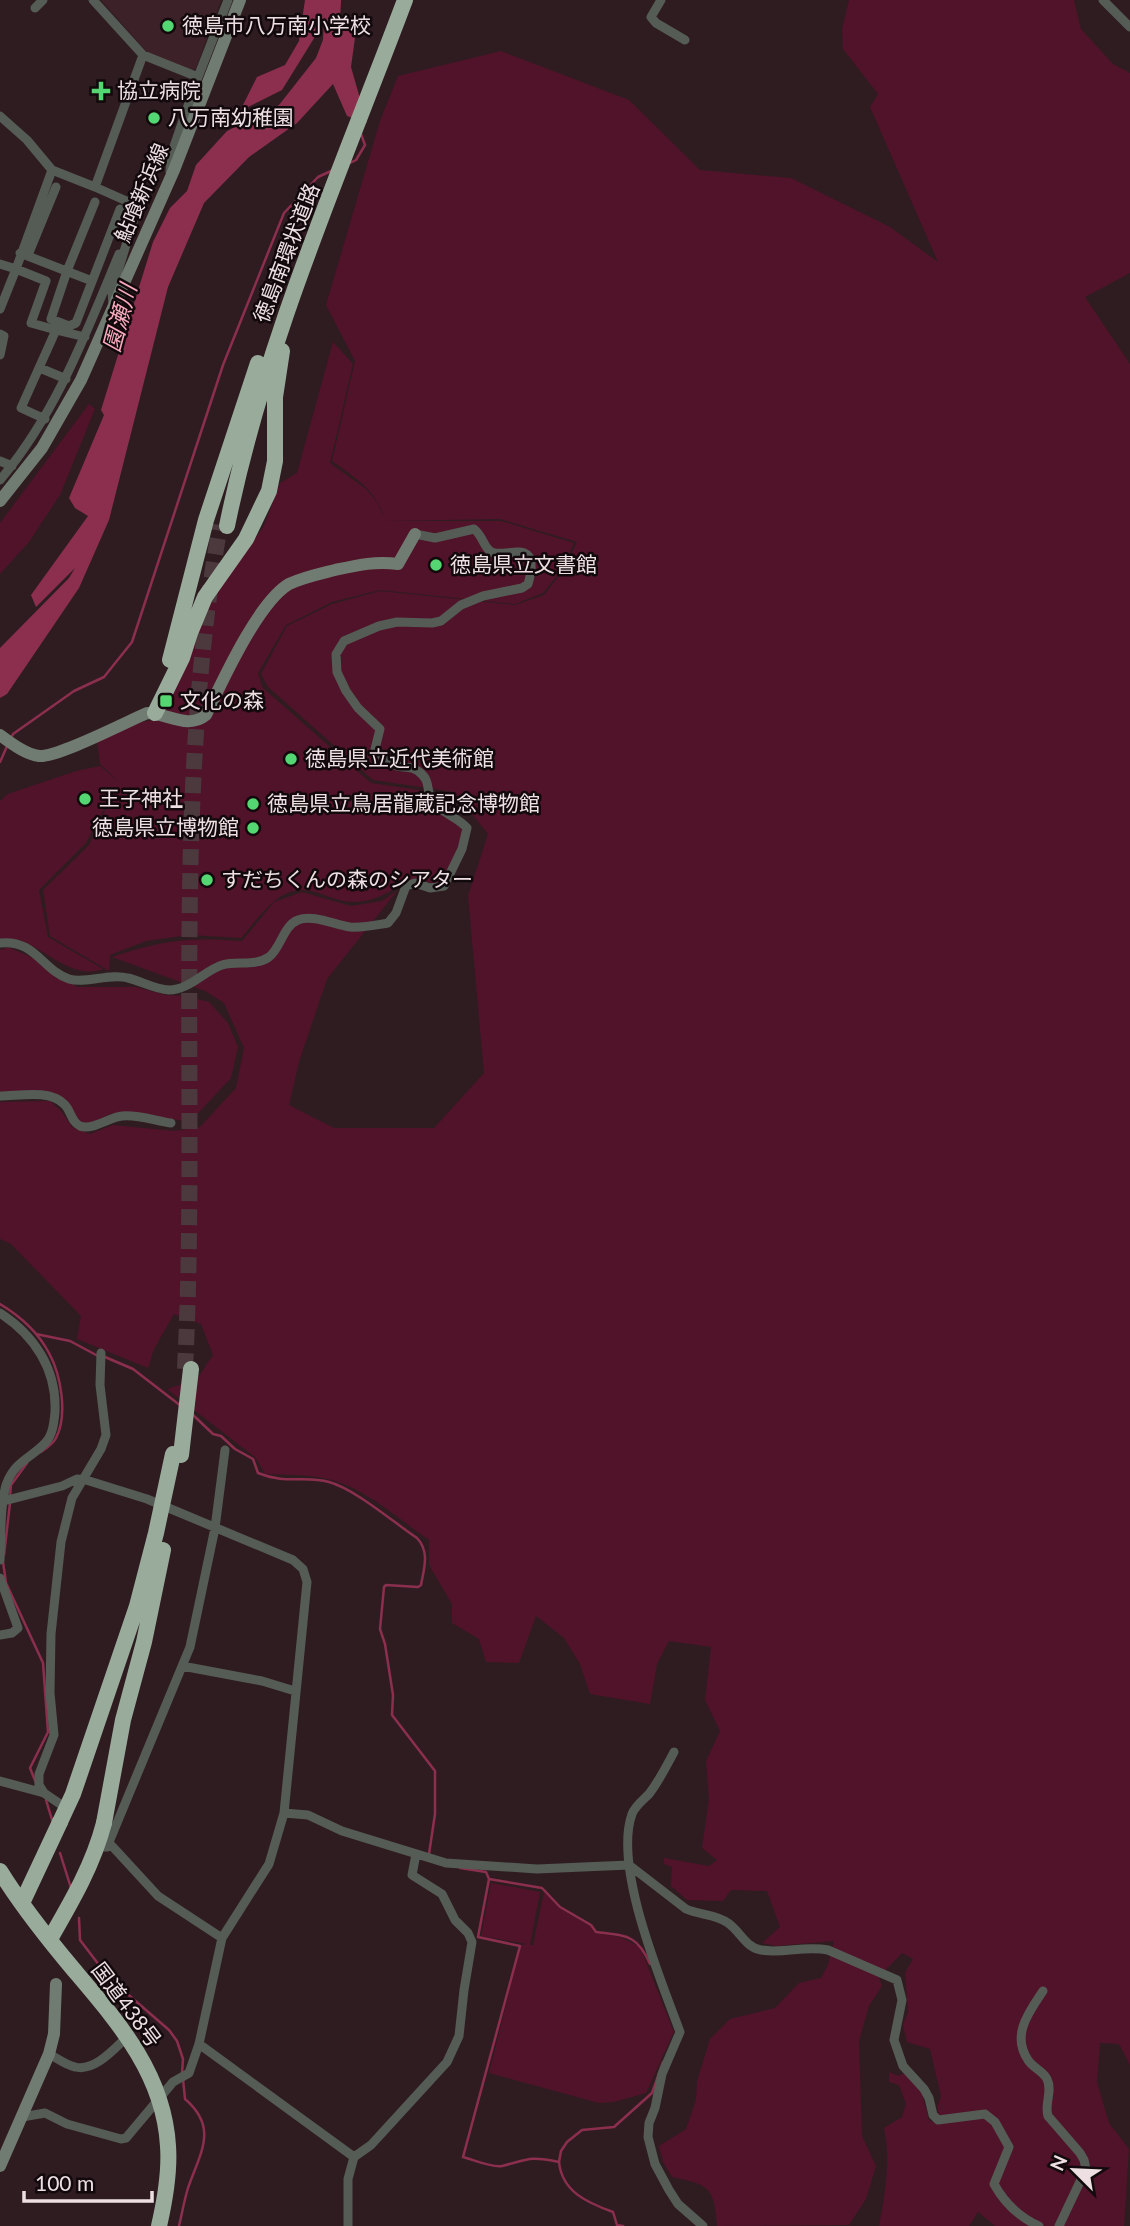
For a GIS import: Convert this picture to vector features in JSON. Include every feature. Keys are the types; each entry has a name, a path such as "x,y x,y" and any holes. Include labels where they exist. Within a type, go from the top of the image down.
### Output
{"highway":[{"name":"徳島南環状道路","path":"372,79 399,0"},
{"name":"徳島南環状道路","path":"326,199 258,398 224,526 244,422 281,302 326,199 405,0"},
{"path":"151,713 182,658 201,605 246,539 269,491 275,461 276,381 308,254"},
{"path":"151,713 168,667 206,520 251,382 281,302"},
{"path":"50,1939 103,1847 104,1823 123,1720 144,1642 177,1454 188,1369"},
{"path":"22,1903 60,1810 73,1794 137,1606 177,1454"},
{"name":"国道438号","path":"2,1878 128,2035 149,2071 158,2097 168,2146 168,2178 159,2226"}],"main road":[{"name":"鮎喰新浜線","path":"0,502 17,470 42,448 81,380 170,178 240,0"},
{"path":"0,735 38,756 52,755 151,713 174,720 201,719 206,715 241,644 266,608 286,586 311,575 358,563 398,564 415,534"},
{"path":"0,2166 49,2054 54,2034 56,1983"}],"street":[{"path":"36,8 43,0"},
{"path":"93,0 143,55 198,78"},
{"path":"170,178 171,155 228,0"},
{"path":"661,0 651,17 656,23 685,40"},
{"path":"1103,0 1130,27"},
{"path":"95,187 143,55"},
{"path":"0,116 27,140 52,170 131,203 136,212 112,291 114,307"},
{"path":"24,254 52,170"},
{"path":"0,309 16,269 56,187"},
{"path":"95,202 51,319 73,326 120,209"},
{"path":"0,489 17,470 66,379 136,212"},
{"path":"24,254 92,281"},
{"path":"0,264 46,281 31,323 85,337"},
{"path":"45,419 21,408 56,330"},
{"path":"0,334 4,336 0,355"},
{"path":"40,368 66,379"},
{"path":"0,461 17,470"},
{"path":"0,480 17,470"},
{"path":"0,943 7,942 33,951 71,980 127,977 169,990 181,988 219,966 246,964 267,958 294,921 305,917 352,927 388,923 396,913 406,887 415,883 430,888 444,887 462,849 467,828 460,819 439,807 431,798 426,778 422,774 411,766 398,767 375,749 380,729 358,708 346,691 337,672 336,654 344,641 379,626 397,622 441,621 461,605 483,596 522,588 528,584 531,575 530,561 527,555 520,551 497,554 487,550 481,534 474,528 435,538 415,534"},
{"path":"0,1096 55,1098 64,1103 74,1122 80,1126 88,1127 125,1115 171,1123"},
{"path":"0,1313 21,1326 38,1349 51,1375 55,1398 52,1431 47,1441 22,1459 11,1474 1,1502 0,1560"},
{"path":"60,1810 39,1785 38,1774 54,1735 50,1682 55,1581 72,1497 101,1449 106,1435 100,1385 101,1353"},
{"path":"222,1938 158,1896 112,1846 103,1847 190,1647 215,1528 225,1451"},
{"path":"1,1502 82,1480 147,1499 293,1560 303,1569 307,1582 284,1813 269,1864 222,1938 199,2043 183,2076 158,2097 126,2138 121,2139 66,2124 45,2113 22,2117"},
{"path":"0,1578 18,1628 12,1633 0,1635"},
{"path":"182,1666 262,1681 295,1691"},
{"path":"674,1752 659,1779 632,1813 629,1865 643,1930 680,2032 662,2074 648,2137 655,2164 669,2190 678,2204 703,2226"},
{"path":"0,1781 44,1793"},
{"path":"284,1813 308,1815 342,1831 446,1863 550,1868 629,1865 686,1909 729,1923 754,1948 773,1951 818,1948 828,1950 897,1980 902,2000 894,2036 903,2066 924,2089 935,2118 944,2121 985,2114 995,2122 1009,2147 994,2184 1008,2205 1019,2215 1039,2226"},
{"path":"348,2226 348,2179 354,2157 371,2145 447,2062 459,2036 472,1942 468,1933 455,1920 442,1894 412,1875 416,1854"},
{"path":"1042,1990 1023,2024 1022,2045 1027,2059 1046,2079 1049,2089 1046,2110 1048,2116 1080,2153 1086,2169 1059,2226"},
{"path":"49,2054 74,2067 85,2067 98,2062 128,2035"},
{"path":"199,2043 354,2157"}],"shaded area":[{"name":"徳島市八万南小学校","path":"101,0 221,0 196,68 190,71 148,53"},
{"path":"305,0 341,0 340,8 327,10 321,27 282,90 240,111 257,77 285,65 299,41"},
{"path":"849,0 1074,0 1081,29 1113,64 1130,73 1130,273 1085,297 1130,364 1130,2065 1119,2044 1100,2043 1097,2082 1109,2123 1129,2149 1124,2226 995,2226 978,2212 969,2226 879,2226 887,2165 884,2128 902,2117 906,2104 899,2085 889,2082 889,2072 899,2076 905,2072 921,2090 929,2120 935,2123 976,2118 938,2115 941,2096 930,2049 907,2042 903,2025 908,2012 905,1973 913,1959 902,1953 879,1977 882,1986 869,2006 859,2041 862,2136 876,2166 866,2199 849,2225 717,2226 714,2203 708,2190 695,2183 672,2177 663,2162 659,2146 686,2129 696,2100 697,2081 710,2039 730,2019 775,2008 799,1983 821,1978 828,1965 834,1941 776,1946 762,1943 780,1927 767,1891 731,1890 723,1901 687,1900 671,1886 672,1867 664,1864 664,1858 709,1866 717,1860 702,1848 709,1799 706,1761 720,1731 705,1700 711,1647 669,1641 657,1664 650,1704 590,1694 580,1664 564,1638 536,1616 519,1663 486,1662 479,1639 452,1623 452,1604 429,1565 429,1540 376,1501 341,1483 313,1476 265,1474 256,1458 167,1389 197,1379 213,1355 201,1324 174,1314 154,1349 148,1368 77,1339 81,1316 11,1244 0,1239 0,1102 50,1101 72,1127 90,1134 113,1125 175,1131 200,1127 236,1088 244,1048 224,1003 205,991 112,957 176,941 242,941 274,902 302,892 351,906 382,901 397,891 327,979 299,1062 289,1105 334,1128 434,1128 484,1073 468,896 488,834 454,792 373,780 268,687 261,674 287,626 332,604 380,591 515,605 544,595 562,572 577,542 500,519 385,521 501,521 574,543 561,571 543,593 515,604 380,590 332,602 286,625 258,673 262,687 371,783 426,791 458,823 463,833 457,854 443,880 433,884 418,878 361,902 346,902 304,890 294,891 285,894 268,906 241,938 189,935 146,941 110,955 109,971 50,936 43,890 89,845 117,785 86,843 39,890 48,937 103,969 82,971 71,968 22,941 0,939 0,801 8,794 76,771 100,766 119,782 100,764 97,740 127,725 158,719 201,614 264,526 280,483 297,473 333,342 353,364 330,463 366,489 377,501 370,491 332,461 355,361 326,305 380,121 398,76 501,51 629,100 700,170 791,178 890,227 938,262 870,107 878,94 843,49 842,29"},
{"path":"358,16 351,67 367,123 347,116 333,84 297,123 249,157 204,203 168,287 109,520 79,588 7,694 0,698 0,648 69,578 75,568 36,607 31,595 88,516 75,508 69,498 104,415 101,410 153,242 170,208 187,191 196,165 227,131 279,105 316,58 331,19"},
{"path":"89,404 95,409 60,495 29,542 0,574 0,523"},
{"path":"8,947 33,958 77,987 136,987 209,1002 228,1023 238,1047 231,1078 190,1122 126,1112 110,1114 89,1125 81,1123 63,1098 45,1092 0,1093 0,950"},
{"path":"491,1883 540,1892 530,1945 533,1945 544,1892 559,1908 590,1926 595,1933 620,1937 640,1947 674,2032 646,2093 614,2102 599,2103 489,2073 521,1945 527,1944 481,1936"}],"waterway":[{"name":"園瀬川","path":"331,40 333,0"},
{"path":"350,163 356,160 365,145 361,134"},
{"path":"11,738 74,691 104,677 132,642 223,365 284,213 318,177 331,171"},
{"path":"0,762 8,744"},
{"path":"0,1304 34,1331 45,1345 57,1372 62,1407 60,1429 53,1442 41,1452"},
{"path":"36,1334 70,1341 98,1356"},
{"path":"105,1357 133,1369 181,1406"},
{"path":"192,1414 213,1434 221,1436 235,1449 253,1459 258,1473 268,1477 320,1480 339,1486 374,1507 421,1543 425,1560 421,1585 384,1587 380,1629 393,1695 392,1715 435,1771 435,1814 429,1854"},
{"path":"10,1496 11,1485 27,1463"},
{"path":"4,1555 10,1503"},
{"path":"3,1562 6,1583 43,1663 48,1732 30,1768 36,1783"},
{"path":"46,1800 53,1823"},
{"path":"60,1853 71,1888"},
{"path":"460,1868 486,1872 489,1879 478,1937 520,1946 463,2157 498,2166 530,2159 559,2162 561,2172 571,2189 594,2205 613,2212 617,2225 623,2226"},
{"path":"489,1879 542,1888 560,1907 591,1925 596,1932 623,1936 635,1942 650,1964"},
{"path":"79,1918 80,1940 109,1978 169,2030 177,2041 183,2059 182,2073"},
{"path":"559,2162 561,2151 567,2142 582,2130 614,2127 652,2093 663,2062"},
{"path":"179,2226 204,2141 202,2120 185,2099 183,2079"}],"tunnel":[{"path":"185,1369 189,1264 191,841 205,630 220,525"}],"place":[{"name":"徳島市八万南小学校","path":"168,26"},
{"name":"協立病院","path":"101,91"},
{"name":"八万南幼稚園","path":"154,118"},
{"name":"徳島県立文書館","path":"436,565"},
{"name":"文化の森","path":"166,701"},
{"name":"徳島県立近代美術館","path":"291,759"},
{"name":"王子神社","path":"85,799"},
{"name":"徳島県立鳥居龍蔵記念博物館","path":"253,804"},
{"name":"徳島県立博物館","path":"253,828"},
{"name":"すだちくんの森のシアター","path":"207,880"}]}
